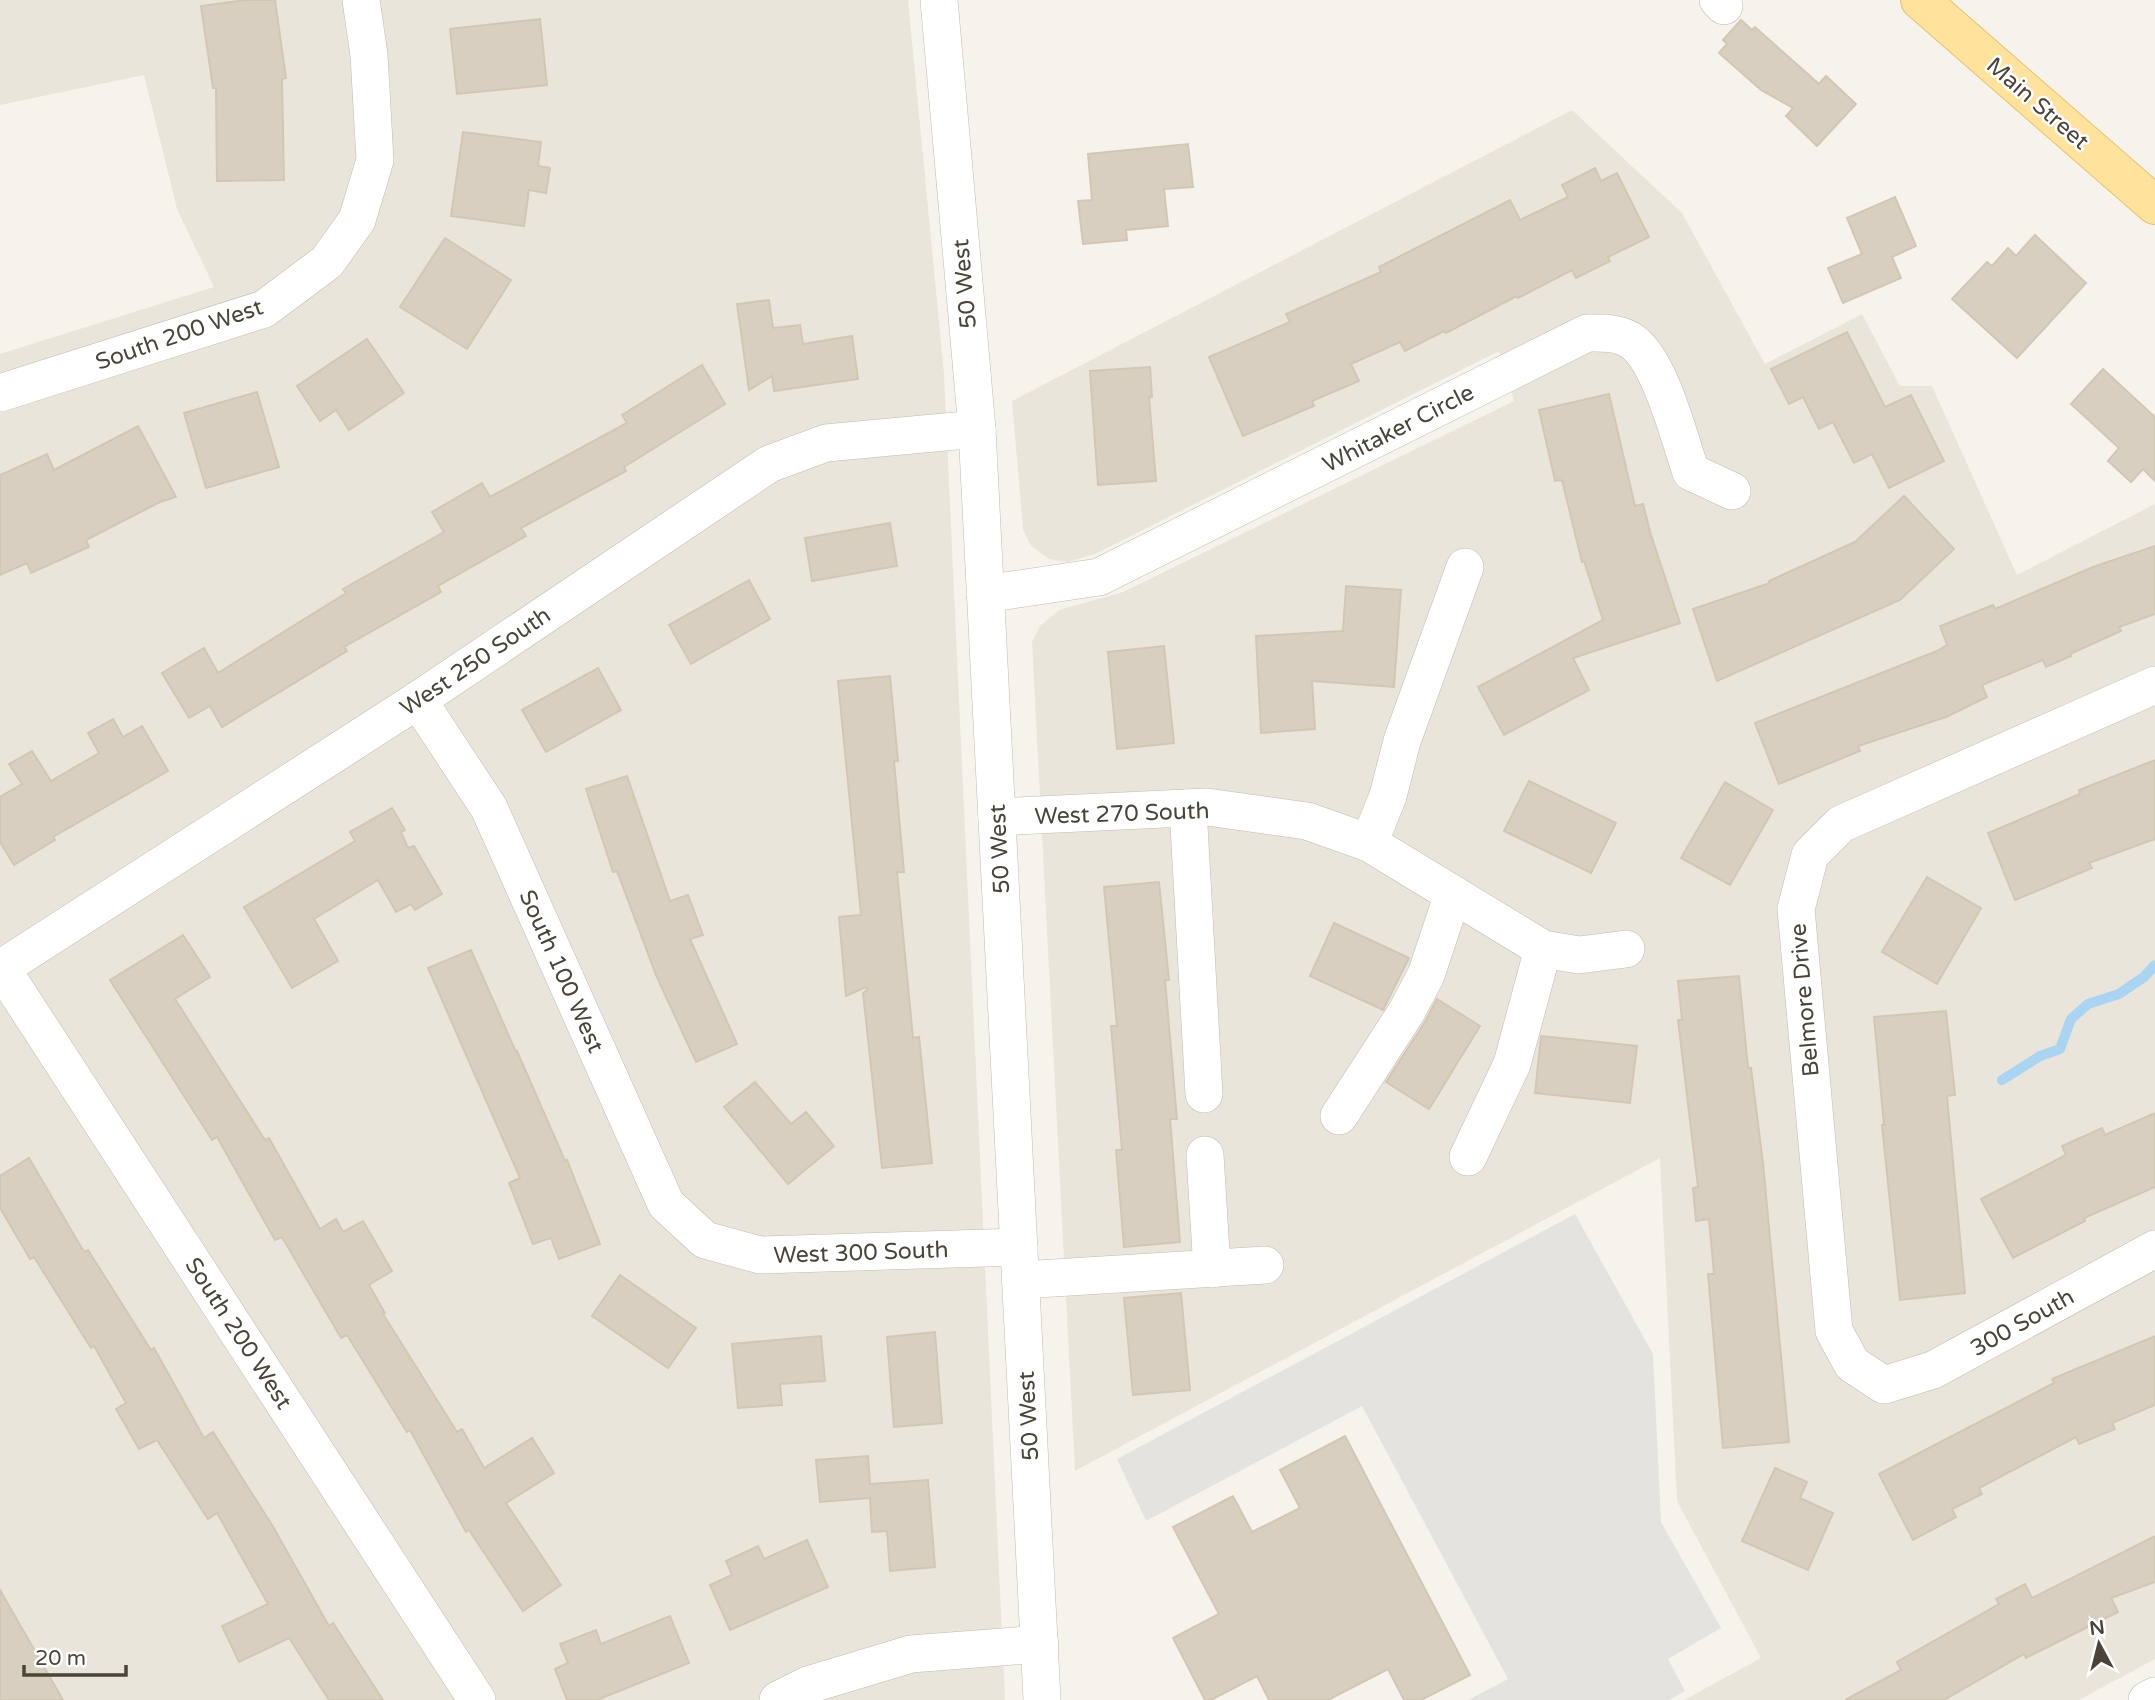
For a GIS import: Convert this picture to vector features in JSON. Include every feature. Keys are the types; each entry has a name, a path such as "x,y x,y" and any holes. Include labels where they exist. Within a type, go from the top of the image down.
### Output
{"main road":[{"name":"Main Street","path":"1920,0 2155,205"}],"street":[{"name":"South 200 West","path":"0,393 264,309 327,262 356,220 374,160 369,55 361,0"},
{"name":"50 West","path":"939,0 977,429 1042,1700"},
{"name":"Whitaker Circle","path":"985,594 1099,577 1587,333 1610,332 1630,340 1648,357 1659,380 1691,472 1732,491"},
{"name":"West 250 South","path":"0,967 418,700 769,464 826,443 977,429"},
{"path":"1369,843 1388,796 1402,741 1465,567"},
{"name":"Belmore Drive","path":"1884,1385 1852,1364 1834,1332 1796,909 1810,855 1841,824 2155,685"},
{"name":"South 100 West","path":"418,700 489,808 666,1204 705,1240"},
{"name":"West 270 South","path":"997,817 1207,807 1307,821 1369,843 1543,949 1579,955 1626,949"},
{"path":"1188,808 1204,1094"},
{"path":"1339,1116 1407,1011 1426,975 1453,894"},
{"path":"1468,1157 1512,1064 1543,949"},
{"name":"South 200 West","path":"0,967 477,1700"},
{"path":"1205,1155 1212,1269"},
{"name":"West 300 South","path":"705,1240 760,1255 1212,1269 1265,1265"},
{"name":"300 South","path":"1884,1385 1933,1370 2155,1249"},
{"path":"778,1700 808,1685 911,1654 1040,1644"},
{"path":"2147,1700 2155,1696"}],"shaded area":[{"path":"0,0 908,0 944,374 1005,1700 0,1700 0,354 214,287 177,209 144,75 0,105"},
{"path":"1572,110 1682,213 1765,364 1862,314 1900,386 1932,386 2017,575 2155,504 2155,1659 2079,1700 1684,1700 1761,1658 1677,1501 1660,1158 1075,1471 1032,642 1040,626 1059,610 1123,592 1514,401 1499,351 1095,554 1067,562 1049,559 1031,546 1023,529 1012,401"},
{"path":"1575,1214 1653,1354 1661,1522 1721,1628 1668,1659 1685,1691 1669,1700 1468,1700 1508,1679 1362,1406 1146,1521 1117,1459"}],"building":[{"path":"245,0 275,0 286,78 282,79 284,180 217,181 216,88 213,88 201,6"},
{"path":"540,19 547,85 457,94 450,29"},
{"path":"1741,20 1752,30 1755,27 1819,84 1826,76 1856,104 1817,146 1786,116 1793,108 1761,90 1719,53 1727,44 1723,40"},
{"path":"463,132 541,142 538,166 550,168 546,193 529,190 524,226 451,216"},
{"path":"1188,144 1193,187 1164,189 1168,226 1126,230 1127,240 1083,244 1078,201 1092,200 1088,154"},
{"path":"1595,168 1601,181 1617,173 1649,237 1608,257 1610,261 1576,278 1572,270 1405,351 1400,342 1351,364 1359,381 1312,401 1314,406 1243,436 1209,357 1290,322 1286,314 1381,272 1379,267 1510,200 1520,220 1568,197 1562,185"},
{"path":"1895,197 1916,246 1892,257 1901,278 1843,303 1828,268 1862,254 1847,218"},
{"path":"2035,235 2086,283 2017,358 1952,299 1987,262 1992,266 2008,248 2016,256"},
{"path":"445,238 511,280 467,349 400,307"},
{"path":"769,300 773,328 800,325 803,344 852,336 858,379 774,391 772,376 749,390 737,304"},
{"path":"1847,332 1885,407 1911,395 1944,461 1889,488 1872,454 1854,463 1833,422 1819,429 1803,397 1789,404 1771,369"},
{"path":"367,339 404,393 349,430 336,410 320,421 297,386"},
{"path":"702,365 725,404 624,467 626,471 521,528 526,536 438,586 441,592 344,647 347,651 222,727 210,706 189,718 162,673 204,648 218,673 346,593 343,589 444,532 432,512 482,483 490,497 627,423 622,415"},
{"path":"1150,367 1152,397 1149,397 1156,481 1098,485 1090,371"},
{"path":"2103,369 2155,417 2155,481 2143,469 2131,482 2108,461 2119,448 2071,404"},
{"path":"257,392 279,467 206,488 184,413"},
{"path":"1609,394 1635,506 1643,504 1680,623 1573,658 1589,690 1504,735 1478,687 1603,620 1584,561 1582,562 1562,480 1555,481 1539,410"},
{"path":"138,426 176,497 160,502 86,540 89,547 31,573 27,563 0,575 0,475 47,454 54,470"},
{"path":"1904,496 1954,549 1900,600 1717,681 1693,609 1770,583 1769,581 1855,542"},
{"path":"890,523 897,566 812,581 805,538"},
{"path":"2155,546 2155,614 2119,627 2121,631 2046,667 2043,660 1982,685 1987,697 1946,717 1858,746 1860,751 1779,784 1755,723 1937,651 1947,645 1940,626 1993,605 1995,609 2093,567"},
{"path":"749,580 770,619 691,664 669,625"},
{"path":"1346,586 1401,590 1394,687 1312,681 1315,729 1261,733 1256,636 1343,631"},
{"path":"1164,646 1174,743 1117,749 1108,652"},
{"path":"598,668 621,710 546,752 522,710"},
{"path":"890,676 904,872 897,872 913,1038 919,1037 932,1163 882,1168 863,993 868,989 866,987 846,996 839,917 861,915 838,681"},
{"path":"113,719 123,737 142,726 168,771 53,837 55,840 14,865 0,842 0,797 22,784 9,764 32,751 51,781 99,753 88,733"},
{"path":"2155,760 2155,839 2089,863 2092,868 2015,900 1988,833 2080,794 2079,790"},
{"path":"627,776 670,901 688,895 703,935 690,939 737,1044 696,1062 656,975 617,871 613,872 586,789"},
{"path":"1529,781 1616,823 1591,873 1504,831"},
{"path":"1725,782 1773,810 1730,885 1681,858"},
{"path":"392,808 405,830 401,832 408,848 414,846 442,894 415,910 411,904 396,912 378,880 314,919 338,961 292,988 244,907 355,841 350,832"},
{"path":"1927,877 1981,908 1937,984 1882,952"},
{"path":"1159,882 1169,980 1165,980 1177,1119 1170,1119 1180,1242 1124,1247 1116,1150 1122,1150 1111,1026 1117,1026 1104,887"},
{"path":"1334,923 1409,958 1383,1010 1310,976"},
{"path":"183,935 210,977 175,999 265,1140 269,1138 320,1229 336,1219 343,1232 363,1221 392,1271 369,1285 385,1313 383,1314 457,1432 462,1429 484,1468 532,1438 554,1473 506,1503 561,1585 523,1611 469,1530 466,1532 410,1430 407,1432 347,1335 341,1338 282,1237 275,1240 217,1137 212,1140 110,980"},
{"path":"471,950 565,1161 567,1160 600,1244 559,1259 551,1238 533,1244 509,1183 520,1178 428,968"},
{"path":"1739,976 1748,1068 1751,1068 1763,1163 1789,1442 1723,1448 1708,1274 1714,1274 1709,1219 1696,1221 1693,1188 1698,1187 1678,1020 1682,1020 1678,981"},
{"path":"1437,999 1480,1026 1429,1109 1386,1082"},
{"path":"1946,1011 1955,1095 1947,1096 1965,1293 1900,1300 1874,1017"},
{"path":"1541,1036 1637,1046 1630,1103 1535,1093"},
{"path":"755,1082 791,1124 806,1112 834,1146 788,1184 724,1107"},
{"path":"2155,1113 2155,1187 2084,1218 2085,1221 2013,1258 1981,1199 2066,1155 2062,1146 2102,1128 2105,1135"},
{"path":"29,1158 84,1252 88,1250 151,1350 154,1348 204,1438 213,1432 272,1525 329,1626 333,1623 383,1700 329,1700 289,1638 239,1662 222,1626 268,1604 217,1513 208,1519 157,1440 139,1449 116,1409 126,1403 94,1346 91,1348 34,1257 30,1259 0,1208 0,1176"},
{"path":"620,1275 696,1328 668,1368 592,1316"},
{"path":"1181,1293 1190,1390 1133,1395 1124,1298"},
{"path":"935,1332 942,1423 894,1427 887,1337"},
{"path":"821,1336 825,1381 780,1384 782,1405 738,1408 732,1344"},
{"path":"2155,1336 2155,1405 2112,1423 2115,1429 2079,1444 2076,1437 1979,1488 1982,1494 1952,1509 1956,1517 1913,1540 1879,1474 2054,1383 2052,1379"},
{"path":"1345,1436 1470,1675 1421,1700 1404,1700 1388,1669 1328,1700 1269,1700 1257,1676 1211,1700 1205,1700 1173,1638 1219,1614 1173,1527 1233,1496 1252,1532 1300,1508 1280,1470"},
{"path":"868,1456 870,1484 928,1480 935,1567 890,1571 887,1531 872,1532 870,1498 820,1502 816,1460"},
{"path":"1775,1468 1807,1482 1800,1498 1833,1513 1808,1570 1742,1541"},
{"path":"2155,1536 2155,1582 2111,1598 2118,1612 2026,1658 2024,1654 1944,1700 1845,1700 1901,1670 1897,1662 1999,1604 1996,1599 2025,1584 2032,1598"},
{"path":"807,1540 828,1587 730,1630 710,1585 732,1575 726,1561 758,1546 764,1559"},
{"path":"0,1590 63,1700 0,1700"},
{"path":"670,1616 689,1663 597,1700 567,1700 555,1669 568,1663 560,1644 596,1630 601,1644"}],"waterway":[{"path":"2002,1080 2040,1056 2060,1049 2071,1019 2088,1004 2119,994 2144,977 2155,965"}]}
